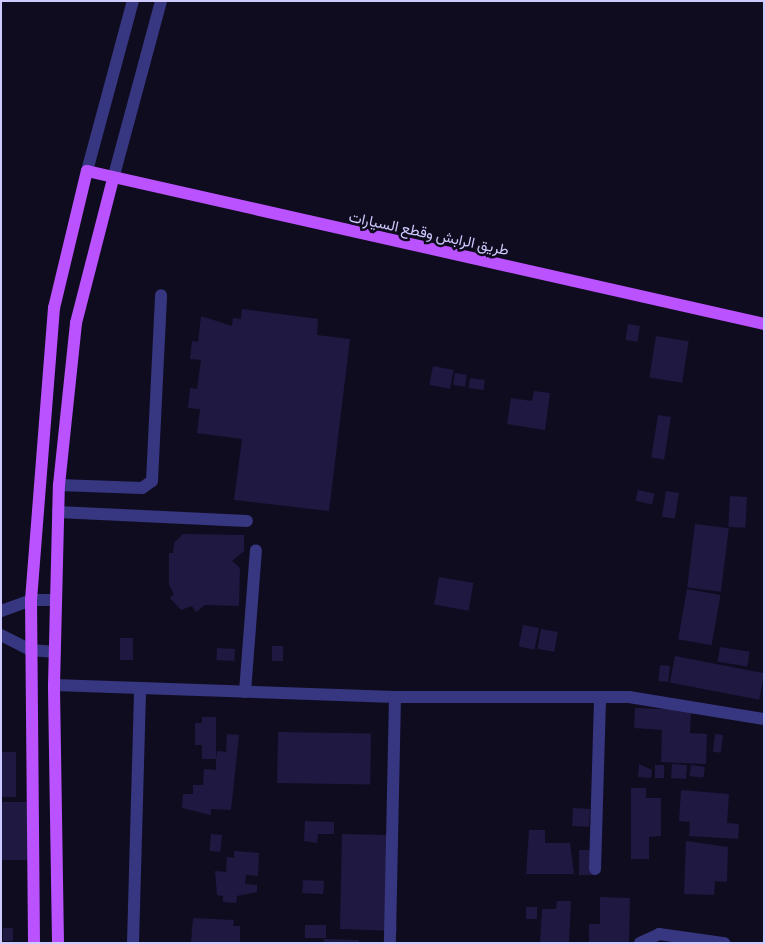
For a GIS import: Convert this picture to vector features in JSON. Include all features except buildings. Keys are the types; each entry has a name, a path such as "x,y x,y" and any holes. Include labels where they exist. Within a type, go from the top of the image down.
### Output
{"main road":[{"name":"طريق الرابش وقطع السيارات","path":"87,171 113,179 764,324"},
{"path":"34,943 30,650 32,600 54,308 87,171"},
{"path":"58,943 54,685 59,485 76,323 113,179"}],"street":[{"path":"87,171 133,1"},
{"path":"113,179 161,1"},
{"path":"59,485 142,488 152,481 161,295"},
{"path":"58,512 247,521"},
{"path":"245,692 256,550"},
{"path":"1,611 32,600 56,600"},
{"path":"1,635 30,650 55,652"},
{"path":"54,685 395,697 600,697 652,699 764,719"},
{"path":"133,943 140,688"},
{"path":"390,943 395,697"},
{"path":"595,869 600,697"},
{"path":"640,943 659,934 724,943"}]}
